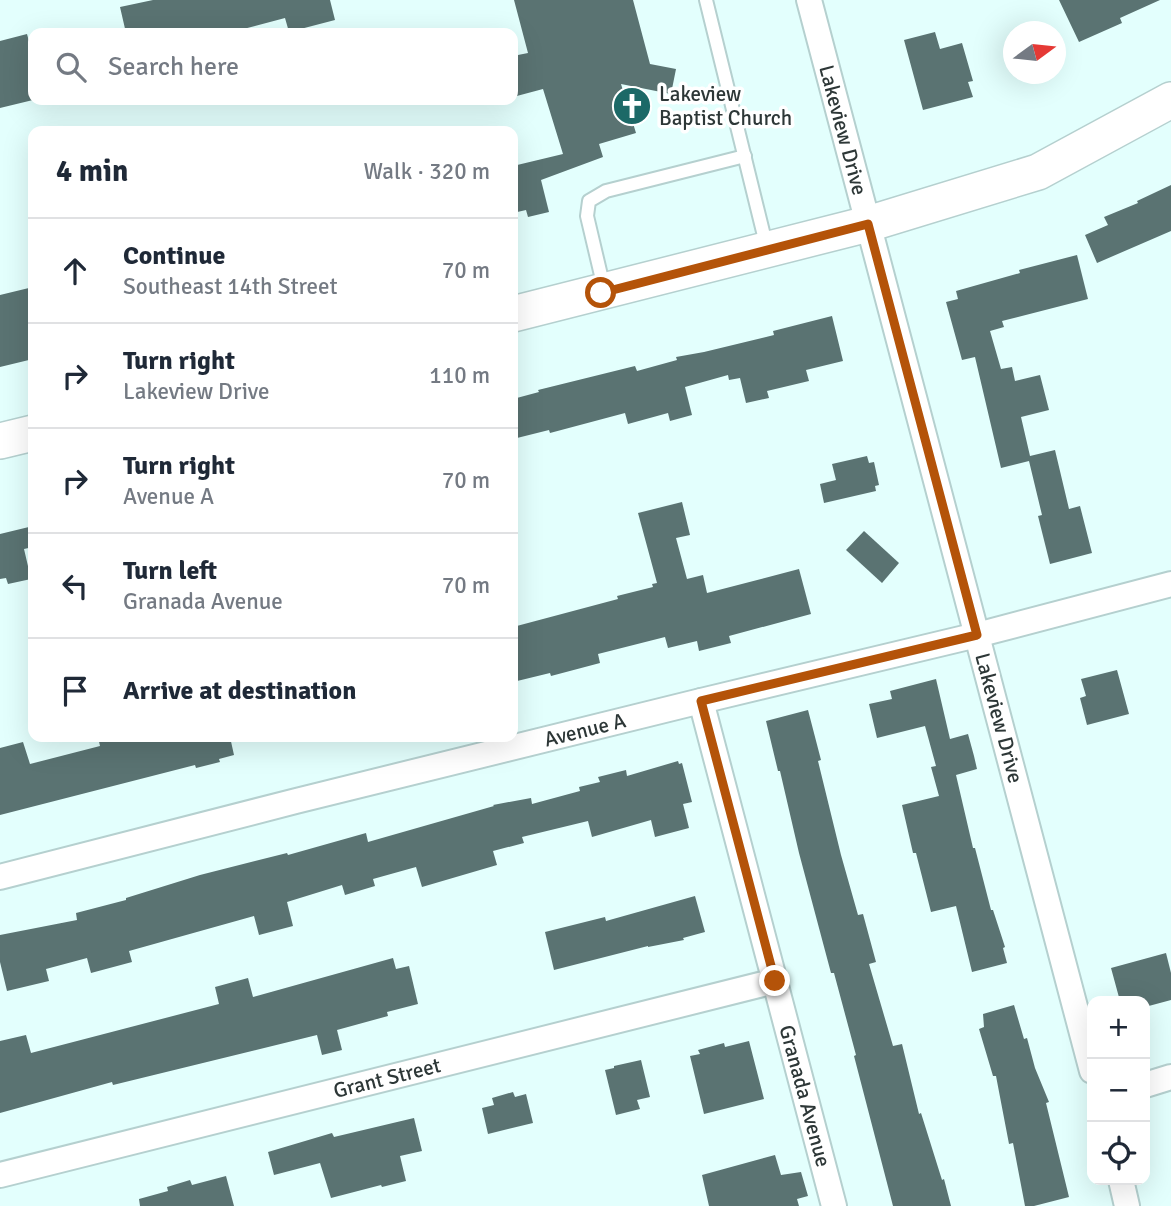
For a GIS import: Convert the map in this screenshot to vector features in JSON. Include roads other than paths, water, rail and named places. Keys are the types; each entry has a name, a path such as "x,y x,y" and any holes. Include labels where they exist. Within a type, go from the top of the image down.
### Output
{"street":[{"name":"Lakeview Drive","path":"809,0 1089,1059"},
{"path":"518,313 868,224 1038,172 1171,100"},
{"path":"0,441 28,434"},
{"name":"Avenue A","path":"0,877 296,801 977,635 1171,584"},
{"name":"Granada Avenue","path":"701,701 834,1206"},
{"name":"Grant Street","path":"0,1175 775,981"},
{"path":"1150,1083 1171,1077"},
{"path":"1122,1185 1127,1206"}],"lane":[{"path":"706,0 767,250"},
{"path":"604,292 587,216 589,201 606,191 745,156"}],"place":[{"name":"Lakeview Baptist Church","path":"632,106"}]}
